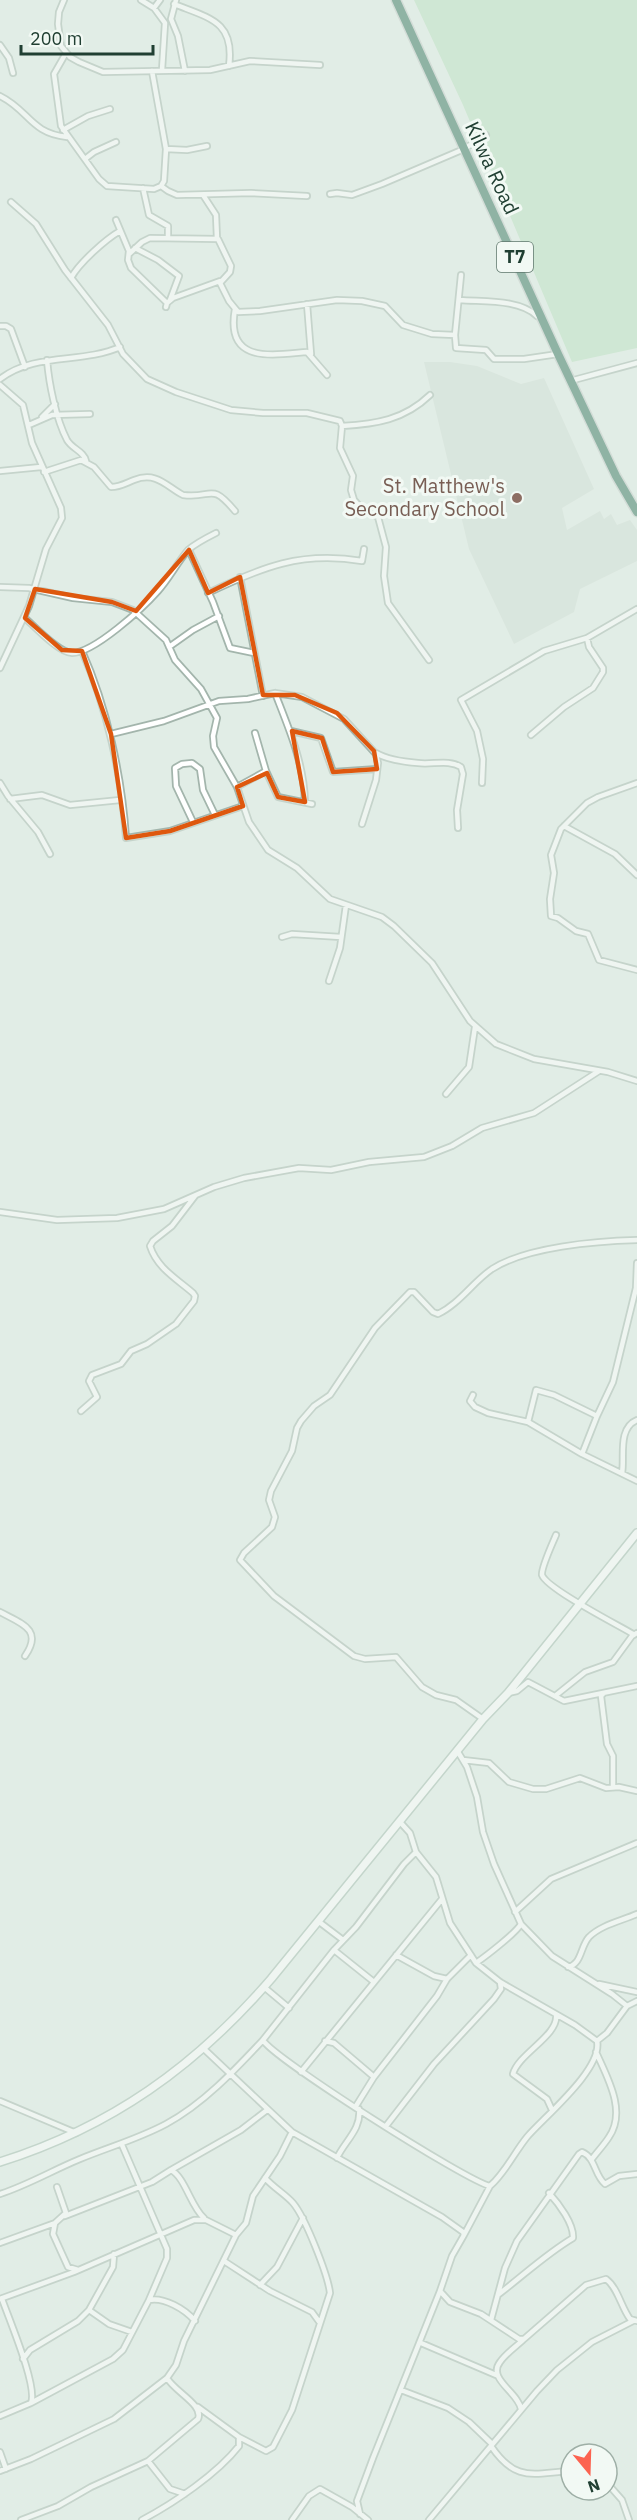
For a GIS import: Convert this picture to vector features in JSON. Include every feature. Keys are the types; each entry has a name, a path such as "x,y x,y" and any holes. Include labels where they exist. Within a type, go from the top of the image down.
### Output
{"highway":[{"name":"Kilwa Road","path":"396,0 570,381 616,476 637,512"}],"main road":[{"path":"0,2162 76,2133 144,2095 204,2049 264,1987 483,1719 508,1693 637,1533"}],"street":[{"path":"64,0 58,14 61,46 66,53 79,62 103,72 210,70 250,61 321,64"},
{"path":"141,0 154,8 165,23 162,70"},
{"path":"154,8 160,0"},
{"path":"185,71 178,36 171,19 175,2 206,17 224,30 230,45 230,66"},
{"path":"0,45 9,58 14,72"},
{"path":"66,53 57,68 54,79 59,120 63,130 105,185 154,189 161,186 164,181 166,150 152,70"},
{"path":"0,96 20,109 42,131 68,137"},
{"path":"63,130 88,116 110,109"},
{"path":"330,194 358,193 464,149 486,135"},
{"path":"86,159 94,152 116,142"},
{"path":"166,150 207,146"},
{"path":"161,186 171,193 307,196"},
{"path":"143,188 149,215 168,226 168,238"},
{"path":"168,303 220,281 230,272 231,266 224,247 217,239 216,215 202,195"},
{"path":"11,202 36,224 71,278 108,325 126,357 147,379 186,396 231,410 263,413 307,412 338,420 342,426 340,448 353,476 351,490 354,500 378,518 386,547 384,576 389,605 429,660"},
{"path":"116,220 133,271 168,303"},
{"path":"71,278 108,238 120,231"},
{"path":"129,254 150,238 217,239"},
{"path":"135,248 158,260 179,276 168,303"},
{"path":"461,275 455,335 457,349 486,350 494,359 524,359 558,354"},
{"path":"220,281 235,309 234,332 245,349 263,355 311,354"},
{"path":"235,309 247,313 350,300 373,303 387,308 403,325 432,334 455,335"},
{"path":"460,300 523,307 530,309 544,321"},
{"path":"307,304 311,354 327,375"},
{"path":"0,326 11,329 25,367"},
{"path":"0,379 47,360 98,355 120,347"},
{"path":"47,360 51,392 66,438 84,455 86,461 100,472 111,487 137,479 155,479 170,484 183,495 214,492 224,497 235,511"},
{"path":"570,381 637,363"},
{"path":"0,385 22,404 29,425 30,439 61,508 62,516 46,549 25,618 1,664"},
{"path":"342,426 376,424 390,420 414,409 430,395"},
{"path":"29,425 40,419 55,404"},
{"path":"40,419 60,415 90,414"},
{"path":"44,472 73,461 86,461"},
{"path":"0,471 41,466"},
{"path":"25,618 62,650 71,653 82,651 111,633 135,612 157,592 189,550 216,533"},
{"path":"208,593 240,577 311,557 338,557 362,561 364,549"},
{"path":"189,550 219,616 230,648 254,653"},
{"path":"240,577 263,696"},
{"path":"0,587 35,589 73,598 112,602 135,612 166,640 174,660 198,684 210,703 217,719 213,736 214,747 237,788 249,822 268,850 301,872 326,896 382,917 394,926 432,963 475,1027 496,1044 534,1059 599,1071 637,1081"},
{"path":"482,783 483,759 477,731 461,700 548,649 587,638 637,609"},
{"path":"169,647 193,630 219,616"},
{"path":"531,735 564,707 592,688 600,678 603,668 589,647 587,638"},
{"path":"82,651 93,676 111,734 126,838 159,834 243,806"},
{"path":"111,734 164,721 210,703 275,693 302,697 337,713 351,724 374,751 378,760 374,793 362,824"},
{"path":"275,693 291,731 303,772 305,802"},
{"path":"291,731 321,738 333,772 377,769"},
{"path":"255,733 266,771 278,797 312,804"},
{"path":"374,751 385,757 417,763 450,763 461,767 463,774 457,810 458,828"},
{"path":"193,822 176,786 175,768 182,764 192,763 200,769 203,790 215,815"},
{"path":"237,788 266,771"},
{"path":"0,783 10,799 38,832 50,854"},
{"path":"637,783 586,803 564,826 551,855 554,873 550,899 551,916 561,920 576,932 588,934 600,960 637,970"},
{"path":"10,799 42,795 70,805 120,800"},
{"path":"564,826 615,854 637,875"},
{"path":"328,981 337,960 346,905"},
{"path":"282,937 292,934 341,937"},
{"path":"446,1094 469,1067 475,1027"},
{"path":"0,1212 57,1221 117,1218 164,1209 197,1194 244,1178 299,1168 331,1170 360,1163 405,1160 438,1153 482,1128 534,1113 599,1071"},
{"path":"81,1411 97,1397 89,1381 92,1375 122,1364 132,1351 152,1341 176,1324 194,1301 193,1293 170,1276 159,1264 150,1246 172,1226 197,1194"},
{"path":"483,1719 456,1700 436,1695 422,1687 396,1657 365,1659 354,1656 274,1596 240,1560 244,1553 272,1527 275,1517 269,1500 271,1491 292,1451 297,1428 314,1406 330,1395 375,1328 410,1292 414,1292 433,1312 438,1314 492,1269 513,1258 581,1244 637,1240"},
{"path":"582,1454 613,1382 636,1288 637,1263"},
{"path":"528,1422 536,1390 554,1395 597,1416"},
{"path":"473,1395 470,1401 475,1407 488,1413 528,1422 582,1454 637,1481"},
{"path":"622,1473 624,1462 622,1446 630,1424 637,1420"},
{"path":"555,1696 585,1672 613,1662 635,1634 578,1604 542,1574 556,1535"},
{"path":"0,1612 23,1624 30,1631 32,1644 25,1656"},
{"path":"508,1693 517,1692 528,1682 566,1701 594,1693 604,1694 637,1686"},
{"path":"604,1694 601,1696 602,1711 608,1744 613,1756 613,1787"},
{"path":"458,1752 477,1797 483,1832 494,1864 521,1924 552,1956 627,2006"},
{"path":"463,1760 489,1763 509,1782 533,1790 546,1789 580,1778 598,1786 637,1791"},
{"path":"400,1822 410,1833 416,1852 436,1877 450,1923 476,1963 500,1982 588,2033 597,2041"},
{"path":"515,1912 551,1878 637,1843"},
{"path":"0,2194 80,2159 122,2145 179,2116 230,2074 263,2040 416,1852"},
{"path":"302,2072 442,1899"},
{"path":"568,1967 576,1964 590,1936 637,1914"},
{"path":"318,1922 343,1941"},
{"path":"476,1963 501,1941 517,1931 521,1924"},
{"path":"517,1931 529,1932"},
{"path":"334,1950 374,1982"},
{"path":"396,1955 434,1976 447,1979"},
{"path":"337,2158 360,2118 357,2108 374,2077 437,1996 447,1979 471,1955"},
{"path":"386,2126 434,2064 494,1999 501,1989 500,1982"},
{"path":"596,1984 637,1992"},
{"path":"264,1987 289,2008"},
{"path":"352,2507 357,2501 421,2343 452,2256 490,2186 527,2138 580,2080 596,2052 597,2041 607,2033 627,2006 637,2001"},
{"path":"552,2110 547,2099 513,2074 520,2062 555,2025 556,2015"},
{"path":"331,2034 334,2043"},
{"path":"263,2040 267,2047 302,2072 412,2145 477,2182 490,2186"},
{"path":"325,2041 334,2043 374,2077"},
{"path":"204,2049 292,2132 442,2217 464,2235"},
{"path":"592,2159 609,2137 616,2112 613,2094 596,2052"},
{"path":"0,2101 76,2133"},
{"path":"0,2243 55,2223 65,2216 152,2182 241,2130 267,2110"},
{"path":"0,2471 114,2419 167,2378 176,2365 184,2341 236,2235 246,2223 253,2196 292,2132"},
{"path":"0,2416 31,2403 113,2360 123,2350 154,2289 168,2254 122,2145"},
{"path":"492,2320 513,2249 549,2193 579,2154 582,2152 592,2159 600,2179 605,2184 619,2176 637,2174"},
{"path":"171,2170 177,2175 196,2211 206,2220 236,2235"},
{"path":"167,2378 177,2391 239,2437 266,2451 273,2447 292,2410 314,2347 330,2288 303,2218 293,2204 265,2178"},
{"path":"57,2187 66,2210 65,2216"},
{"path":"499,2294 550,2253 573,2238 573,2232 560,2207 549,2193"},
{"path":"194,2220 196,2211"},
{"path":"260,2285 277,2267 303,2218"},
{"path":"31,2403 33,2393 23,2359 1,2301 161,2233 194,2220 206,2220"},
{"path":"55,2223 53,2234 68,2267 78,2270"},
{"path":"23,2359 30,2350 78,2321 89,2310 113,2267 114,2254"},
{"path":"224,2261 260,2285 312,2312 320,2323"},
{"path":"429,2520 537,2391 573,2356 605,2334 635,2321 626,2314 611,2283 602,2279 593,2281 578,2291 501,2361 496,2375"},
{"path":"154,2289 160,2299 189,2314 195,2321"},
{"path":"440,2291 450,2302 492,2320 519,2339 524,2339"},
{"path":"149,2300 160,2299"},
{"path":"89,2310 109,2324 132,2332"},
{"path":"189,2314 199,2312"},
{"path":"421,2343 496,2375 517,2398 521,2410"},
{"path":"401,2390 448,2408 469,2422 492,2445 508,2467 528,2475 559,2472"},
{"path":"21,2520 58,2506 91,2487 148,2461 198,2419 200,2415 198,2407"},
{"path":"142,2520 173,2503 225,2462 239,2446 239,2437"},
{"path":"0,2452 6,2469"},
{"path":"148,2461 170,2490 185,2494"},
{"path":"292,2520 309,2496 318,2489 332,2494 368,2520"},
{"path":"619,2497 629,2520"},
{"path":"357,2501 360,2514"}],"highlighted area":[{"path":"189,550 208,593 240,577 263,695 295,695 337,713 374,751 377,769 333,772 322,738 292,731 305,802 278,797 267,773 237,787 243,806 170,831 126,838 111,734 82,651 62,650 25,618 35,589 112,602 136,611"}],"shaded area":[{"name":"St. Matthew's Secondary School","path":"424,362 450,362 477,366 521,384 544,378 594,489 562,508 567,530 600,511 604,519 611,514 617,525 630,520 637,530 637,561 580,589 574,612 514,644 469,549"}],"green space":[{"path":"414,0 637,0 637,348 572,362 463,105"}],"place":[{"name":"St. Matthew's Secondary School","path":"517,498"}]}
